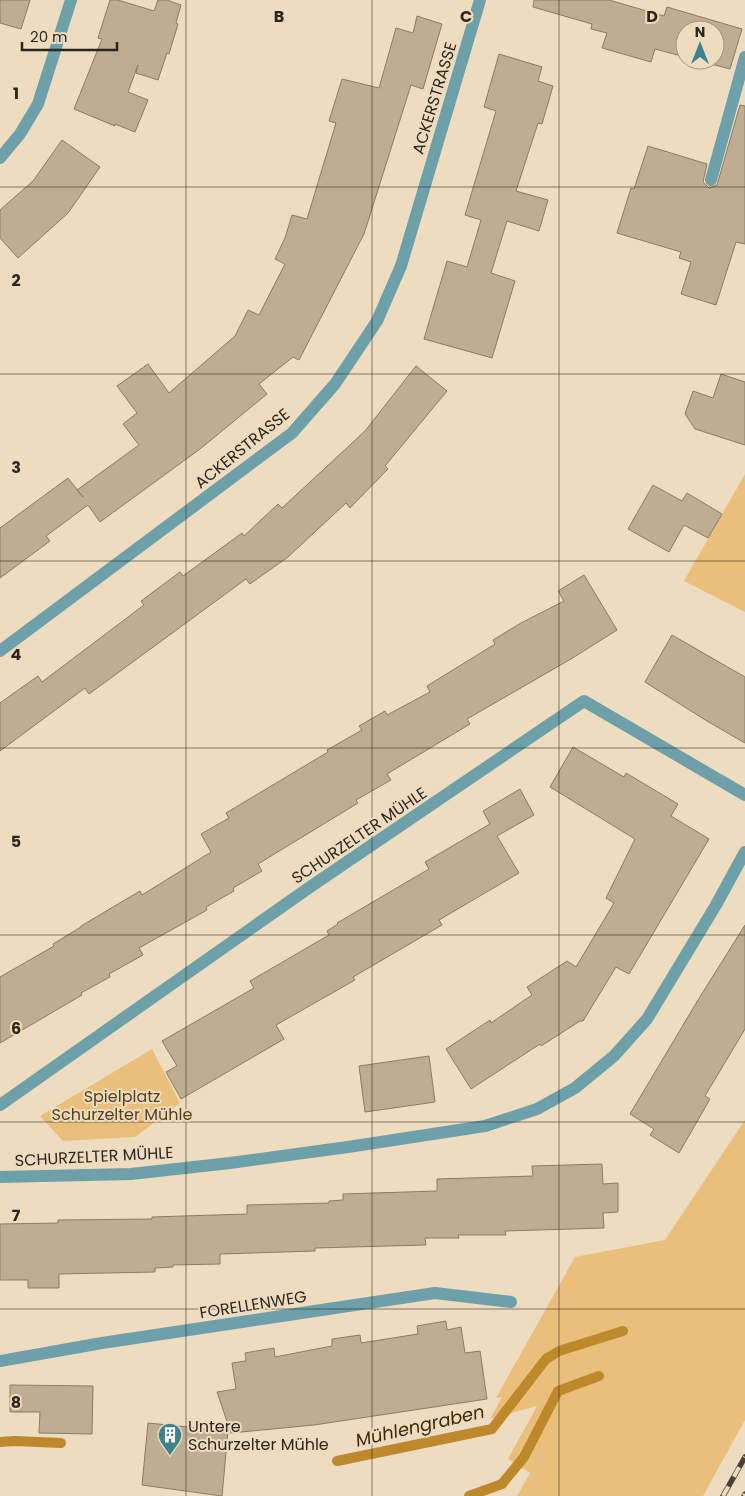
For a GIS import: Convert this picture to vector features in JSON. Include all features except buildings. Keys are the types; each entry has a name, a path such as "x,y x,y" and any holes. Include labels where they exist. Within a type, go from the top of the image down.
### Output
{"street":[{"path":"0,158 20,134 38,104 70,0"},
{"name":"ACKERSTRASSE","path":"0,652 292,433 335,384 377,320 401,266 480,0"},
{"path":"711,180 745,58"},
{"name":"SCHURZELTER MÜHLE","path":"0,1105 310,887 584,701 745,795"},
{"name":"SCHURZELTER MÜHLE","path":"0,1177 131,1174 230,1163 485,1126 536,1109 575,1088 614,1056 647,1019 716,905 745,852"},
{"name":"FORELLENWEG","path":"0,1360 435,1293 511,1302"}],"green space":[{"path":"745,474 745,612 684,581"},
{"name":"Spielplatz Schurzelter Mühle","path":"152,1049 180,1103 135,1137 63,1141 40,1116"},
{"path":"745,1120 745,1420 703,1496 517,1496 530,1473 508,1459 537,1406 490,1419 502,1397 496,1398 575,1257 665,1240"}],"waterway":[{"name":"Mühlengraben","path":"337,1461 492,1429 546,1359 559,1351 623,1331"},
{"path":"469,1496 502,1484 524,1457 558,1391 599,1376"},
{"name":"Mühlengraben","path":"0,1442 61,1443"}],"railway":[{"path":"723,1496 745,1457"}],"place":[{"name":"Untere Schurzelter Mühle","path":"170,1456"}]}
